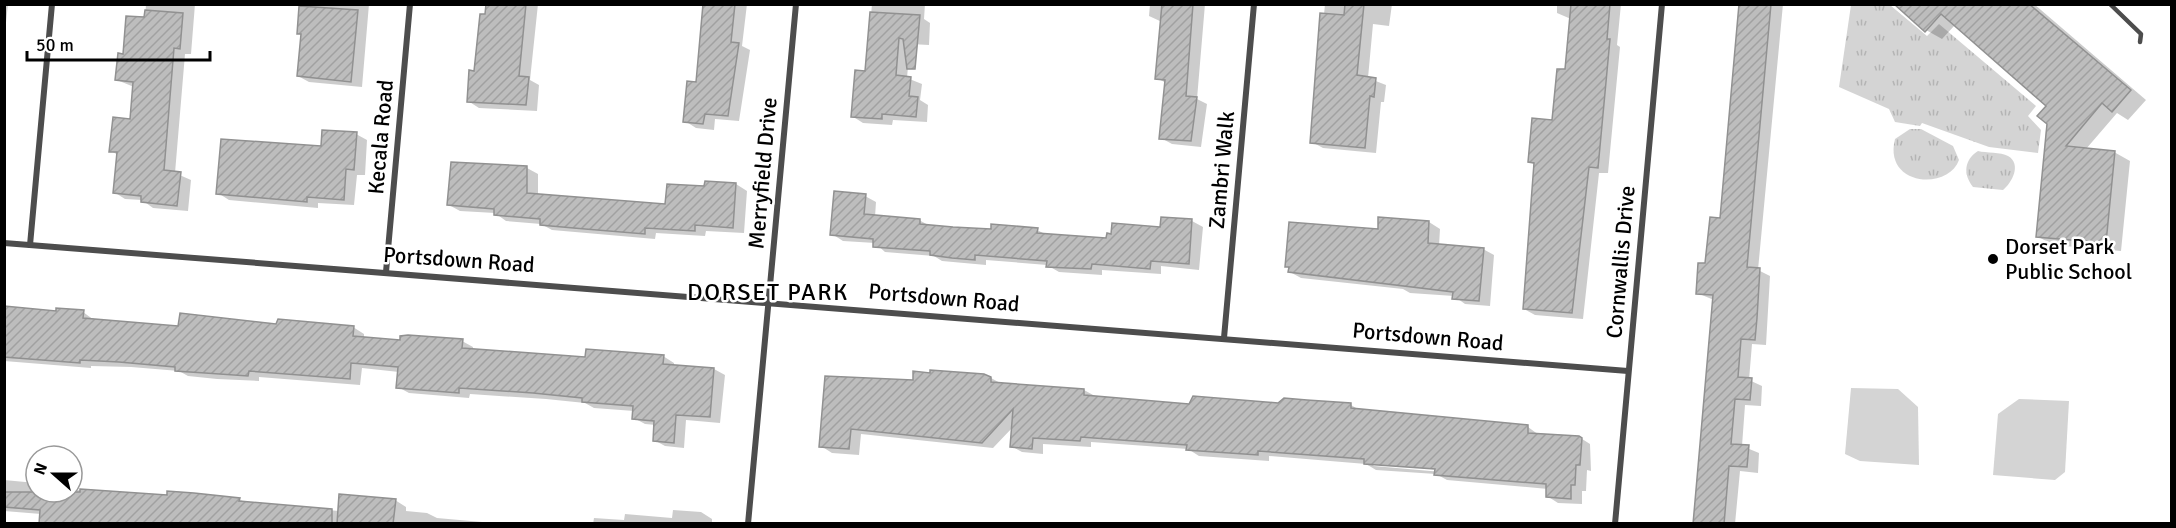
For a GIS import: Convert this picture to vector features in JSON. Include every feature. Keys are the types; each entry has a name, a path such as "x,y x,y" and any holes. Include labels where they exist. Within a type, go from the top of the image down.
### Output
{"street":[{"path":"30,245 52,4"},
{"name":"Kecala Road","path":"386,272 410,4"},
{"name":"Merryfield Drive","path":"748,524 795,4"},
{"name":"Zambri Walk","path":"1224,338 1254,4"},
{"name":"Cornwallis Drive","path":"1615,524 1662,4"},
{"name":"Portsdown Road","path":"4,243 769,301 1628,371"}],"lane":[{"path":"2110,4 2142,34 2140,42"}],"green space":[{"path":"1851,5 1890,5 1927,36 1939,24 2036,106 2028,116 2041,130 2038,153 1989,147 1922,123 1920,126 1895,122 1889,109 1839,87"},
{"path":"1910,129 1921,129 1953,146 1959,160 1953,170 1943,176 1918,179 1907,174 1898,166 1894,155 1895,139"},
{"path":"1978,151 2001,154 2012,159 2014,173 2010,183 2003,190 1973,187 1966,168 1970,159"},
{"path":"1851,388 1898,389 1918,407 1919,465 1860,461 1845,454"},
{"path":"2019,399 2069,401 2065,472 2055,480 1993,475 1998,414"}],"building":[{"path":"486,4 526,4 519,76 529,77 526,105 467,102 469,70 474,71 480,14 485,14"},
{"path":"703,4 735,4 731,42 739,43 728,116 705,114 703,124 683,122 687,81 696,82"},
{"path":"1162,4 1193,4 1186,96 1197,97 1191,141 1159,139 1165,80 1155,79"},
{"path":"1345,4 1364,4 1357,75 1376,78 1374,97 1370,96 1365,148 1310,143 1320,13 1344,15"},
{"path":"1571,4 1610,4 1607,39 1610,39 1598,168 1589,167 1572,313 1523,309 1534,163 1528,162 1532,118 1552,120 1557,69 1565,69"},
{"path":"1739,4 1771,4 1747,267 1760,268 1757,318 1755,340 1741,339 1738,377 1752,378 1750,400 1735,399 1731,444 1749,445 1747,467 1729,466 1724,524 1693,524 1713,295 1696,294 1698,263 1705,263 1710,217 1720,218"},
{"path":"1894,4 2029,4 2131,90 2112,112 2102,103 2066,146 2115,151 2106,243 2036,237 2047,124 2037,116 2046,106 1941,14 1925,32"},
{"path":"299,6 358,10 351,82 297,76 301,34 297,34"},
{"path":"145,10 183,13 180,49 174,48 164,170 181,172 177,206 141,202 141,196 113,193 117,152 109,152 113,117 130,119 133,82 115,80 118,53 123,54 126,16 144,17"},
{"path":"870,12 920,15 915,69 907,69 903,39 899,38 896,75 911,77 909,96 918,97 916,117 882,114 882,119 851,117 855,70 865,71"},
{"path":"322,130 357,132 354,170 346,169 344,200 307,197 307,202 216,194 221,139 321,146"},
{"path":"451,162 527,166 527,193 665,204 667,184 704,186 705,181 736,183 733,228 695,225 695,231 645,228 645,234 540,225 540,219 494,215 494,209 447,205"},
{"path":"834,191 866,194 864,214 920,219 920,224 953,227 991,229 991,224 1038,228 1037,233 1106,238 1107,233 1111,234 1112,223 1160,227 1161,217 1192,219 1189,264 1151,261 1150,269 1092,264 1091,269 1046,267 1047,261 975,255 975,260 930,255 930,251 873,247 873,239 830,235"},
{"path":"1378,217 1429,221 1428,243 1484,248 1479,301 1452,299 1453,292 1288,272 1289,267 1285,267 1289,222 1378,229"},
{"path":"4,306 56,311 56,308 84,310 83,318 178,326 180,313 276,324 278,319 354,326 353,336 400,340 400,336 408,335 463,339 462,348 585,357 586,349 664,355 663,364 714,368 710,417 676,415 674,443 653,441 654,421 632,419 633,406 582,402 582,398 533,393 459,388 459,393 396,388 398,367 351,363 350,379 249,371 248,376 175,371 175,367 119,362 80,360 80,363 4,357"},
{"path":"930,370 984,374 991,377 991,382 1084,389 1084,395 1189,404 1193,396 1278,403 1284,398 1351,403 1351,408 1528,425 1528,433 1582,438 1580,465 1576,465 1575,485 1571,485 1571,499 1546,497 1546,484 1434,475 1435,469 1364,464 1364,459 1258,451 1258,455 1186,450 1187,445 1081,437 1080,441 1033,438 1032,449 1010,447 1013,409 982,443 851,429 849,449 819,447 825,376 913,380 913,371 930,373"},
{"path":"84,489 167,495 167,491 194,493 240,498 239,501 332,509 332,524 39,524 40,510 4,507 4,492 24,492 24,504 84,504"},
{"path":"339,494 396,499 393,524 337,524"}],"place":[{"name":"Dorset Park Public School","path":"1993,259"}],"district":[{"name":"DORSET PARK","path":"768,292"}]}
